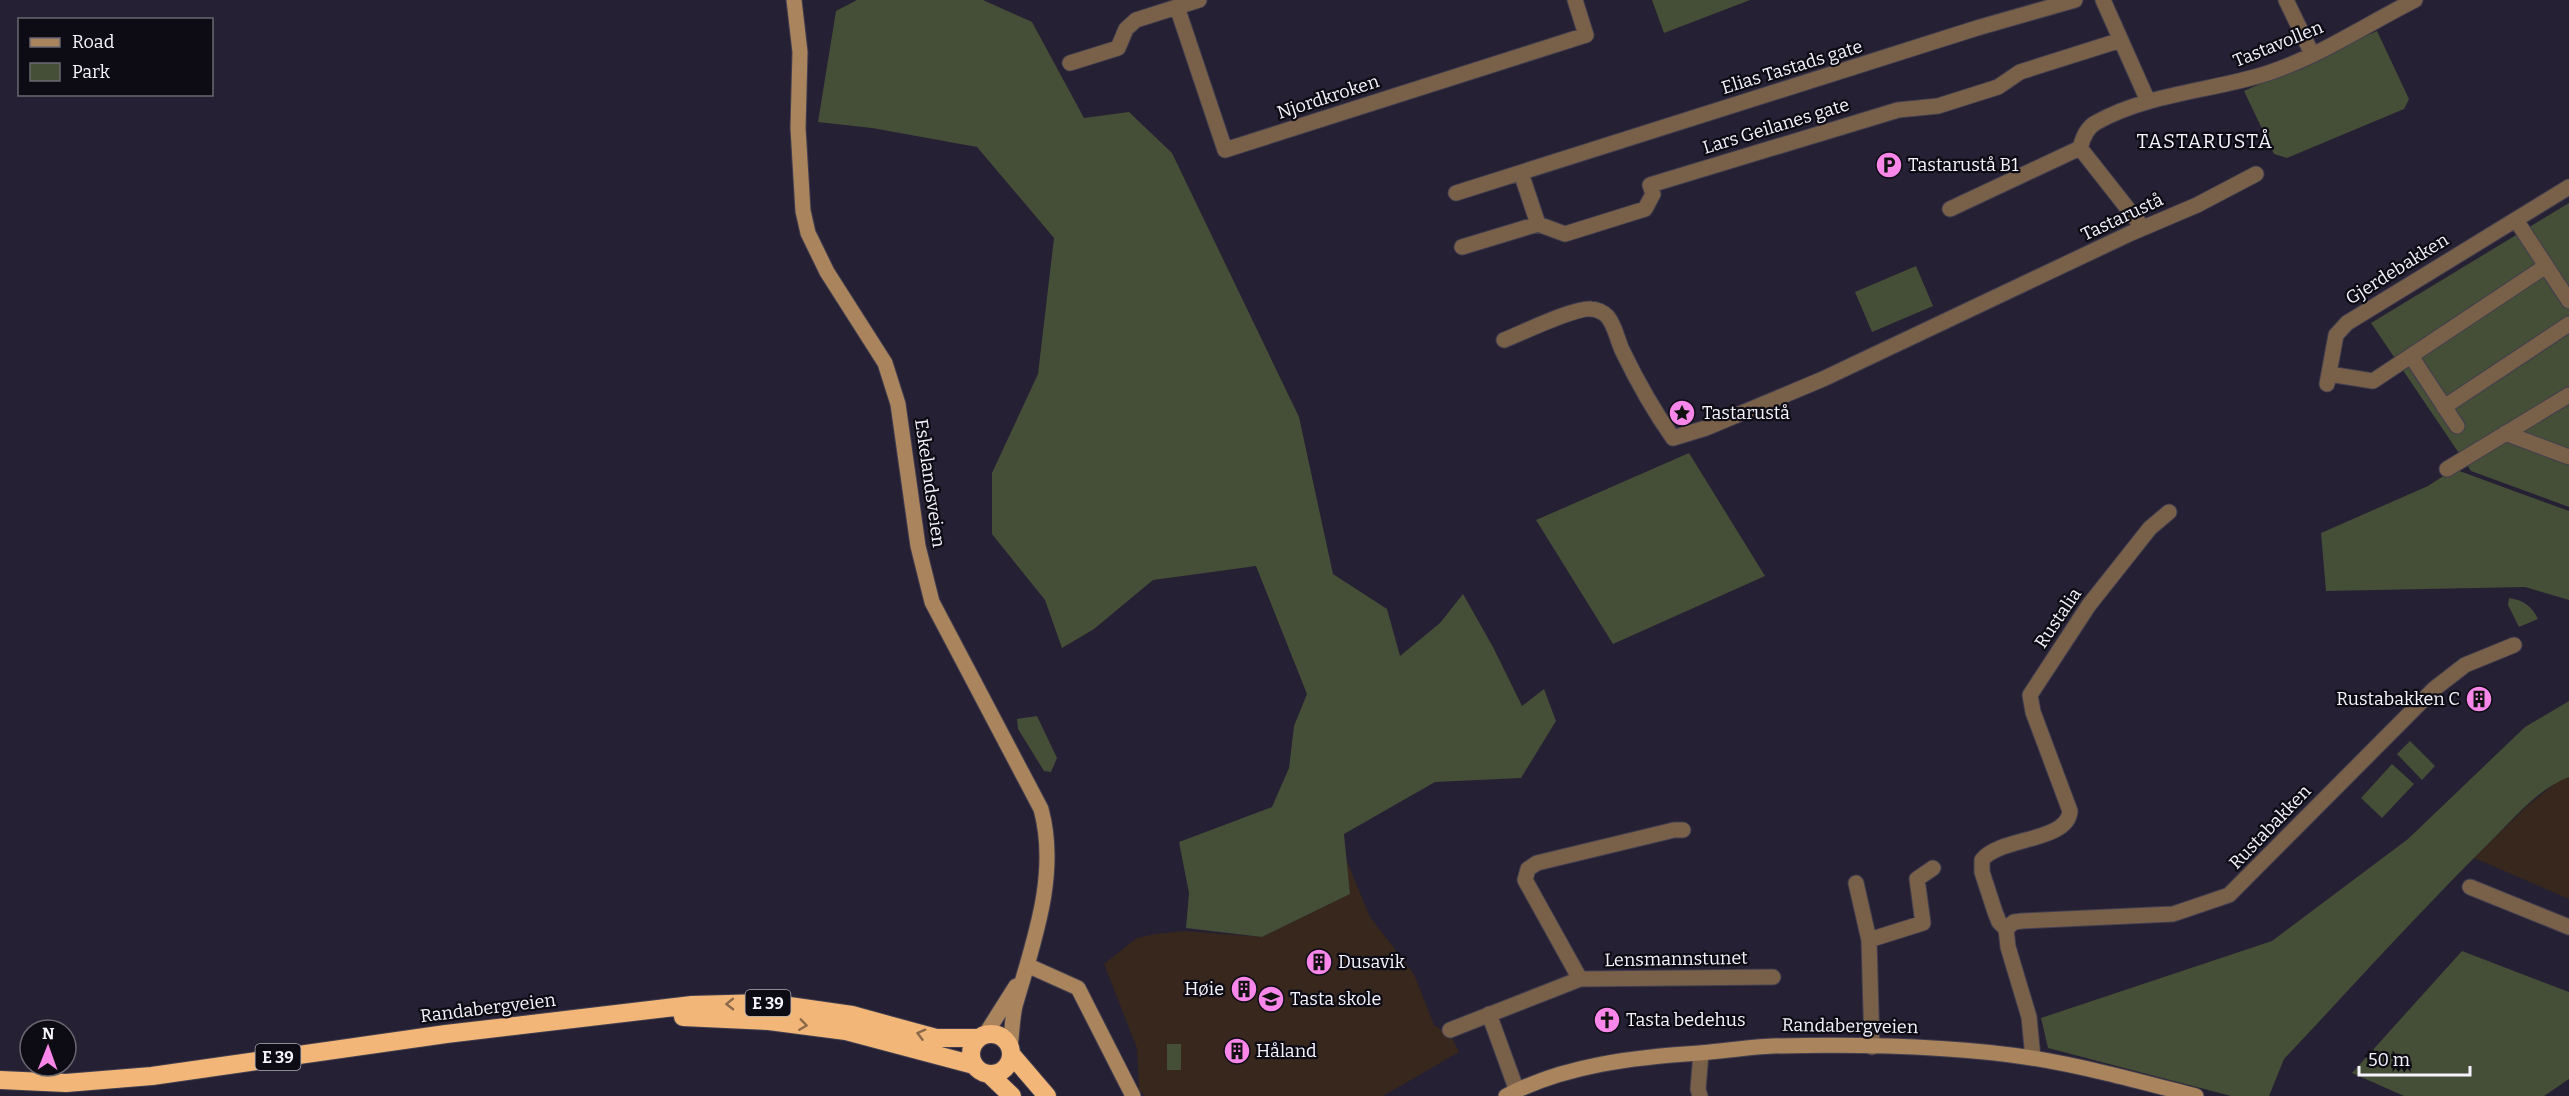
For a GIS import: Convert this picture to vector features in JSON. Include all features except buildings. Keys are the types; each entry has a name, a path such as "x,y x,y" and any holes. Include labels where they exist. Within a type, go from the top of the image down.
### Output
{"highway":[{"name":"Randabergveien","path":"81,1091 152,1076 456,1032 692,1005 768,1003 852,1015 936,1038 982,1036"},
{"name":"Randabergveien","path":"0,1090 81,1091 155,1088 260,1067 447,1041 556,1028 693,1016 769,1021 846,1031 981,1070"},
{"name":"E 39","path":"982,1036 997,1035 1047,1096"},
{"path":"982,1036 972,1047 971,1059 981,1070 1002,1071 1007,1067 1011,1051"},
{"name":"E 39","path":"981,1070 1012,1096"},
{"name":"Randabergveien","path":"0,1080 55,1091"}],"main road":[{"name":"Eskelandsveien","path":"795,0 800,52 798,128 803,211 808,233 827,272 885,363 898,404 918,546 932,602 1041,809 1047,832 1047,874 1029,966"},
{"path":"982,1036 1029,966"},
{"path":"1011,1051 1015,1009 1029,966"},
{"path":"1029,966 1078,988 1133,1096"},
{"name":"Randabergveien","path":"1511,1093 1568,1073 1609,1063 1662,1054 1701,1053 1772,1046 1930,1049 2033,1058 2196,1096"}],"street":[{"path":"1071,63 1118,48 1130,24 1199,0"},
{"name":"Njordkroken","path":"1178,7 1225,150 1586,35 1575,0"},
{"name":"Elias Tastads gate","path":"1456,194 1977,28 2075,0"},
{"path":"2103,0 2148,101"},
{"path":"2286,0 2312,54"},
{"name":"Tastavollen","path":"2080,148 2082,140 2092,126 2148,101 2235,83 2270,73 2312,54 2415,0"},
{"name":"Lars Geilanes gate","path":"1538,224 1564,234 1645,209 1653,194 1650,185 1860,121 1913,107 1938,106 1998,87 2020,72 2121,40"},
{"path":"1950,210 2080,148 2143,228"},
{"path":"1461,248 1538,224 1521,173"},
{"name":"Tastarustå","path":"1504,340 1573,311 1592,309 1601,311 1613,326 1620,348 1645,396 1673,438 1706,428 1803,388 2143,228 2197,205 2256,174"},
{"name":"Gjerdebakken","path":"2546,266 2370,382 2354,376 2328,379 2336,335 2346,323 2569,187"},
{"path":"2516,220 2569,301"},
{"path":"2444,407 2569,324"},
{"path":"2411,356 2457,426"},
{"path":"2447,468 2569,395"},
{"path":"2505,433 2569,457"},
{"name":"Rustalia","path":"2007,929 1999,922 1995,912 1982,872 1982,860 1994,850 2063,827 2070,811 2030,700 2032,688 2089,605 2150,528 2169,512"},
{"name":"Rustabakken","path":"2007,929 2014,922 2022,921 2173,914 2229,895 2434,689 2465,665 2514,645"},
{"name":"Lensmannstunet","path":"1581,979 1525,880 1528,869 1537,863 1674,830 1683,830"},
{"path":"1869,940 1923,923 1917,879 1934,868"},
{"path":"1856,883 1869,940 1872,1047"},
{"path":"2470,887 2569,927"},
{"path":"2007,929 2008,947 2029,1017 2033,1058"},
{"name":"Lensmannstunet","path":"1450,1030 1581,979 1773,977"},
{"path":"1489,1014 1511,1093"},
{"path":"1700,1096 1698,1089 1701,1053"}],"shaded area":[{"path":"2569,777 2569,899 2474,858 2527,806 2558,781"},
{"name":"Tasta skole","path":"1346,859 1370,917 1414,974 1434,1025 1451,1036 1459,1052 1383,1096 1145,1096 1139,1090 1137,1048 1104,964 1137,938 1155,934 1185,931 1262,937 1350,894"}],"green space":[{"path":"857,0 983,0 1032,22 1084,118 1129,112 1172,153 1299,417 1333,574 1387,609 1400,656 1440,623 1463,594 1493,647 1522,706 1544,689 1556,721 1521,778 1435,782 1344,834 1350,894 1262,937 1186,928 1189,893 1179,842 1272,807 1289,768 1294,726 1307,694 1256,566 1153,580 1094,629 1062,648 1045,600 992,534 992,473 1038,374 1054,238 977,147 872,128 818,122 836,11"},
{"path":"1652,0 1750,0 1664,33"},
{"path":"2377,31 2409,99 2404,109 2287,158 2274,154 2244,91"},
{"path":"2569,203 2569,507 2471,471 2371,323"},
{"path":"1916,266 1933,306 1872,332 1855,292"},
{"path":"1689,453 1765,576 1613,644 1536,520"},
{"path":"2454,469 2569,511 2569,600 2525,587 2326,591 2321,533 2428,486"},
{"path":"2509,598 2526,604 2538,619 2519,627 2508,605"},
{"path":"2569,701 2569,777 2547,788 2528,804 2413,921 2284,1059 2269,1096 2231,1096 2048,1048 2041,1018 2272,941 2408,839 2525,727"},
{"path":"1037,716 1057,758 1051,772 1044,771 1018,729 1017,719"},
{"path":"2410,741 2435,766 2422,780 2397,754"},
{"path":"2392,764 2414,784 2382,818 2361,798"},
{"path":"2462,951 2569,992 2569,1079 2544,1096 2404,1096 2352,1073"},
{"path":"1167,1044 1181,1044 1181,1070 1167,1070"}],"place":[{"name":"Tastarustå B1","path":"1889,165"},
{"name":"Tastarustå","path":"1682,413"},
{"name":"Rustabakken C","path":"2479,699"},
{"name":"Dusavik","path":"1319,962"},
{"name":"Høie","path":"1244,989"},
{"name":"Tasta skole","path":"1271,999"},
{"name":"Tasta bedehus","path":"1607,1020"},
{"name":"Håland","path":"1237,1051"}],"district":[{"name":"TASTARUSTÅ","path":"2205,141"}]}
